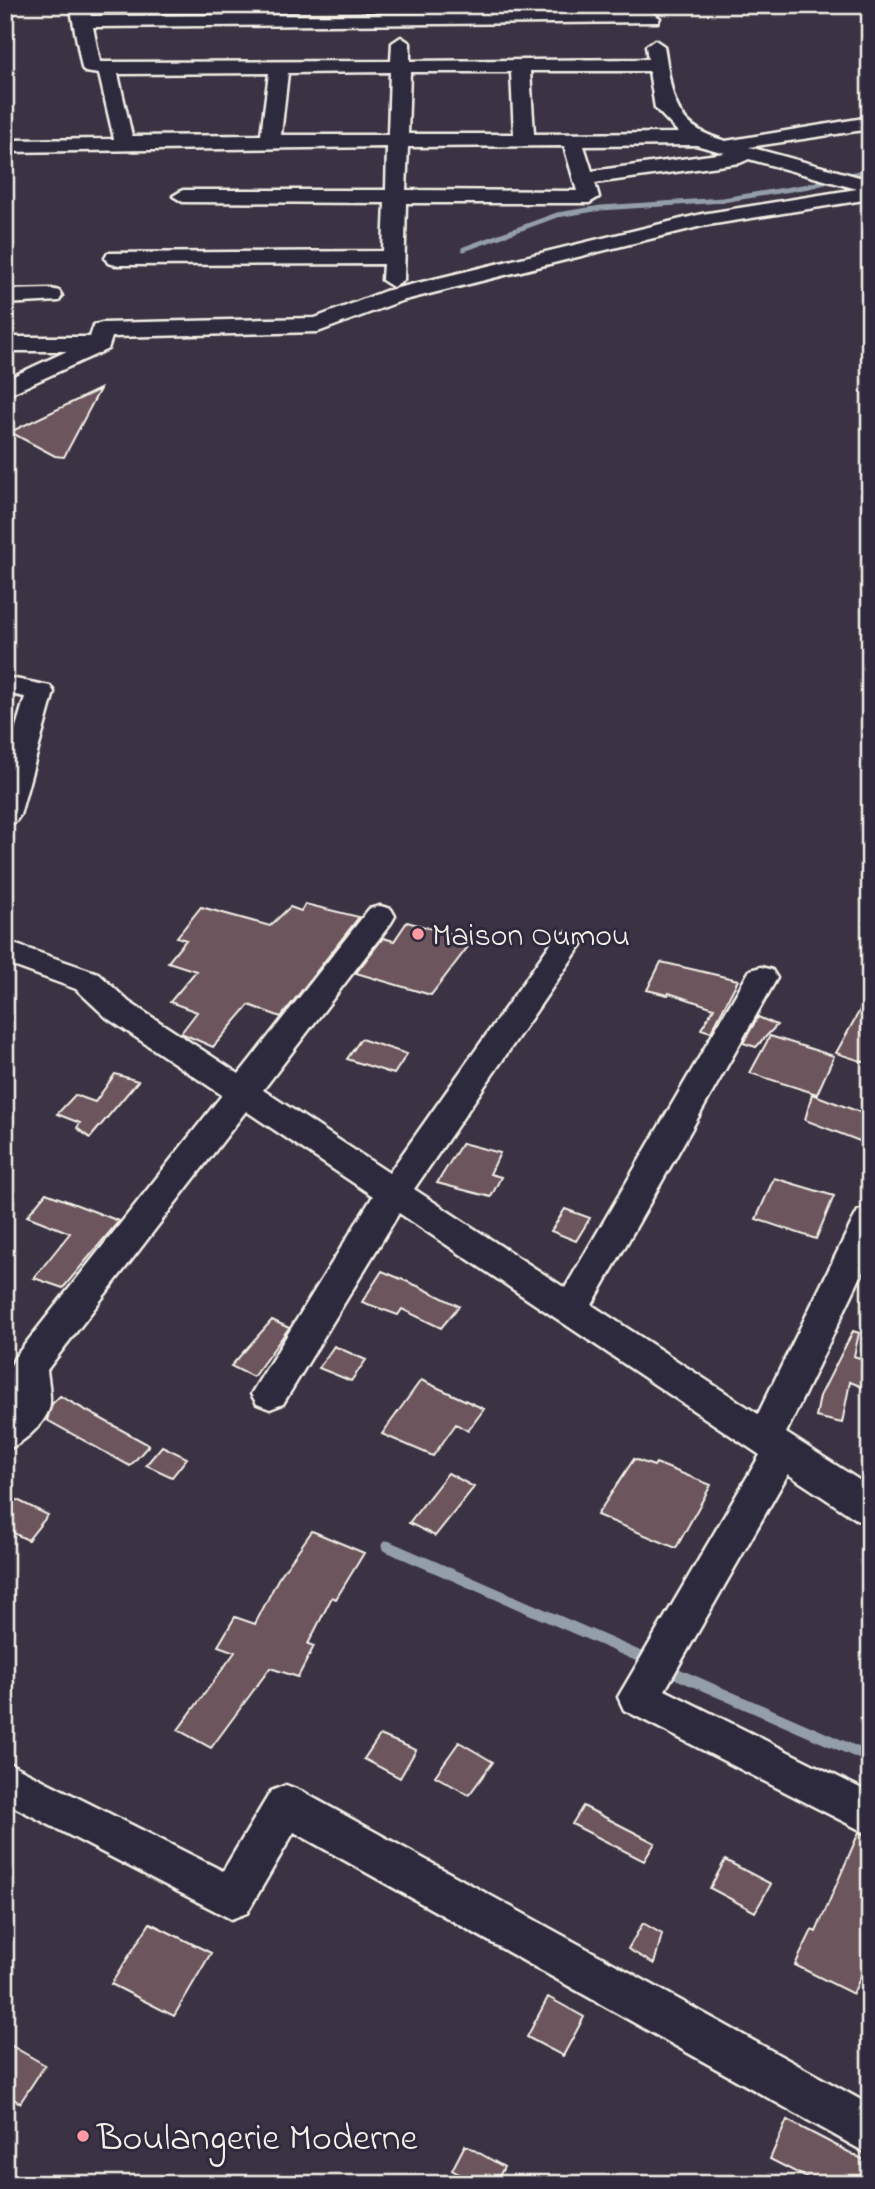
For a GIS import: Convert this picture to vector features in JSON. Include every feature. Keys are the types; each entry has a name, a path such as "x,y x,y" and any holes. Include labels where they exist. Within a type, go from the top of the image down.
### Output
{"street":[{"path":"302,14 361,5"},
{"path":"658,65 92,68 81,13 302,14 402,20 650,12 665,108 697,139"},
{"path":"393,296 402,20"},
{"path":"520,66 524,140"},
{"path":"270,141 279,67"},
{"path":"107,68 122,136 130,142 697,139 870,185"},
{"path":"721,145 870,123"},
{"path":"183,196 589,197 572,139"},
{"path":"5,146 129,145 130,142"},
{"path":"583,178 755,155"},
{"path":"100,344 102,330 318,325 393,296 702,220 870,193"},
{"path":"116,258 394,257"},
{"path":"5,297 51,296"},
{"path":"5,344 100,344"},
{"path":"5,389 100,344"},
{"path":"5,685 40,692 5,814"},
{"path":"5,1435 31,1407 28,1367 380,916"},
{"path":"270,1394 394,1192 567,943"},
{"path":"5,951 87,981 118,1010 870,1507"},
{"path":"571,1309 761,978"},
{"path":"870,1220 774,1443 639,1698 870,1815"},
{"path":"5,1780 231,1898 286,1805 870,2131"}],"building":[{"path":"100,389 64,457 55,456 10,432"},
{"path":"305,904 359,917 281,1017 249,1005 213,1047 181,1033 197,1012 170,1002 196,971 168,962 186,940 177,937 201,907 270,926 290,907 301,911"},
{"path":"407,922 473,940 431,995 356,973 383,938 394,941"},
{"path":"661,962 738,980 711,1032 701,1029 714,1008 669,993 668,995 647,990"},
{"path":"870,992 870,1064 836,1053"},
{"path":"758,1017 777,1025 756,1047 743,1043"},
{"path":"770,1036 834,1056 817,1094 750,1073"},
{"path":"361,1039 407,1054 394,1074 347,1059"},
{"path":"115,1074 138,1081 90,1138 77,1128 80,1123 57,1114 75,1095 95,1102"},
{"path":"812,1094 870,1116 870,1145 805,1120"},
{"path":"462,1143 500,1153 490,1174 501,1177 491,1197 437,1183"},
{"path":"774,1178 834,1196 816,1239 756,1219"},
{"path":"46,1193 119,1221 63,1288 34,1278 70,1233 27,1216"},
{"path":"565,1209 590,1218 576,1241 551,1231"},
{"path":"382,1271 459,1306 441,1328 402,1309 398,1315 362,1302"},
{"path":"272,1320 289,1328 253,1377 231,1366"},
{"path":"853,1331 859,1333 854,1356 870,1362 870,1390 850,1382 842,1423 816,1417 820,1396"},
{"path":"334,1346 366,1360 351,1381 319,1368"},
{"path":"421,1380 484,1409 468,1431 456,1424 433,1456 382,1434"},
{"path":"60,1396 149,1445 130,1466 47,1420 52,1404"},
{"path":"162,1446 187,1458 172,1477 146,1465"},
{"path":"634,1459 654,1466 656,1463 711,1485 676,1548 597,1515"},
{"path":"448,1473 474,1487 435,1536 409,1523"},
{"path":"5,1494 48,1515 28,1540 5,1529"},
{"path":"312,1531 364,1553 336,1599 332,1597 308,1644 314,1646 298,1677 270,1668 211,1748 178,1730 235,1652 218,1646 235,1617 255,1624 278,1579"},
{"path":"380,1735 416,1750 400,1778 364,1759"},
{"path":"459,1742 493,1762 469,1795 435,1776"},
{"path":"583,1806 655,1843 644,1861 572,1824"},
{"path":"859,1832 870,1837 870,1956 853,1994 795,1965 812,1930 816,1932"},
{"path":"725,1860 771,1884 755,1912 710,1888"},
{"path":"150,1923 211,1953 174,2016 111,1984"},
{"path":"643,1923 662,1934 654,1964 628,1949"},
{"path":"548,1997 584,2017 563,2056 527,2037"},
{"path":"5,2042 45,2065 20,2103 5,2094"},
{"path":"787,2120 870,2163 862,2184 819,2184 770,2159"},
{"path":"465,2145 504,2167 495,2184 477,2184 452,2170"}],"waterway":[{"path":"464,249 557,215 601,208 723,200 809,186 870,170"},
{"path":"387,1546 652,1662"},
{"path":"664,1668 870,1758"}],"place":[{"name":"Maison Oumou","path":"418,934"},
{"name":"Boulangerie Moderne","path":"83,2136"}]}
